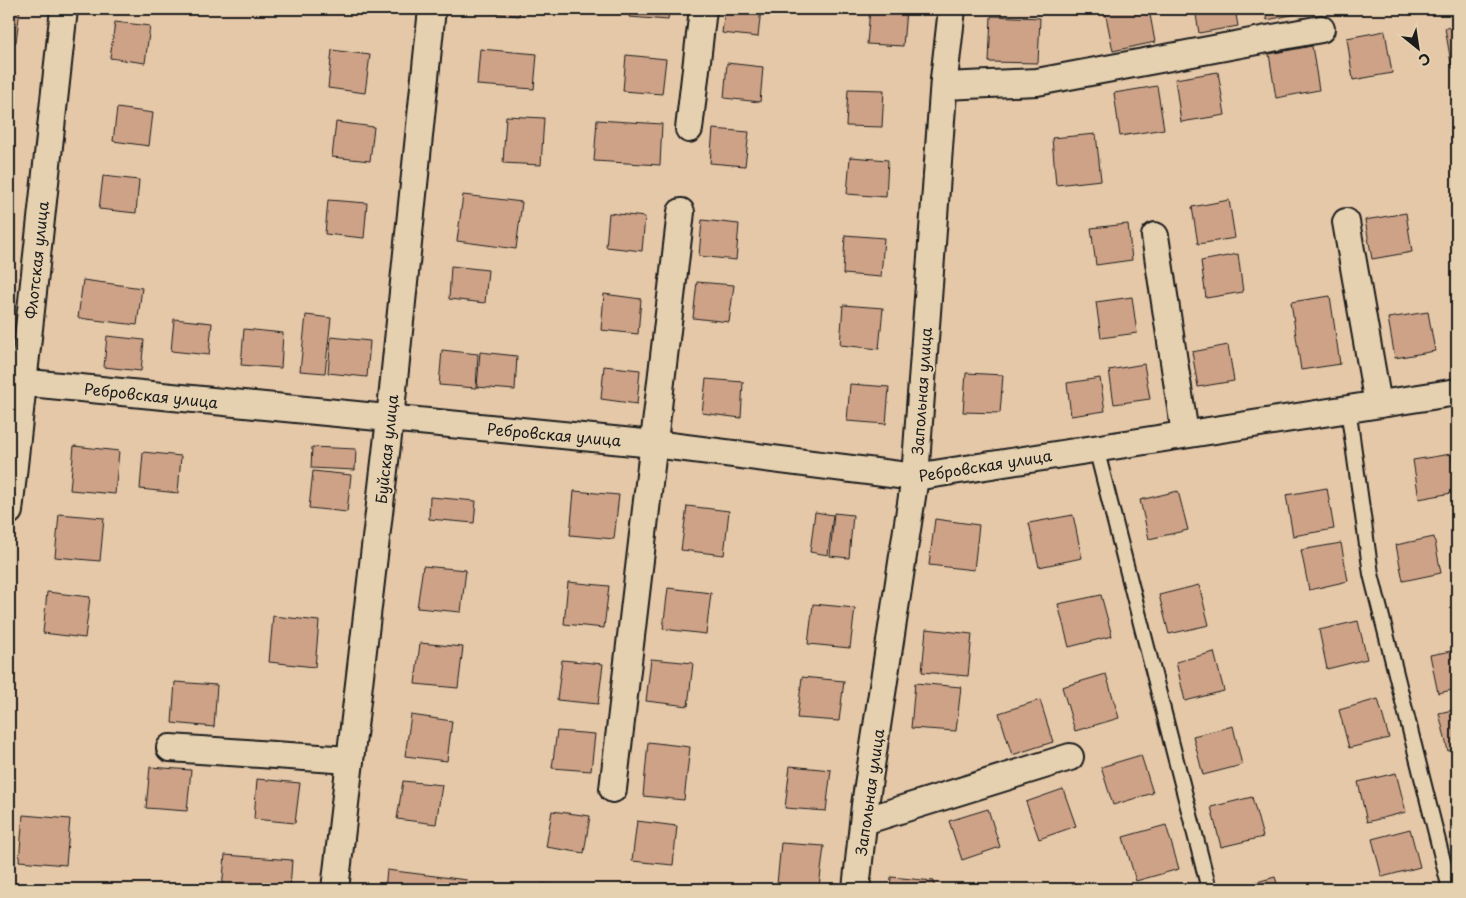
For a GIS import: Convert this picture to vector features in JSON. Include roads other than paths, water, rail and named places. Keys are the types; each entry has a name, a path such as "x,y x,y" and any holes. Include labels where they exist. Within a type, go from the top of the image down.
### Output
{"street":[{"name":"Флотская улица","path":"9,511 16,382 64,9"},
{"name":"Буйская улица","path":"335,889 390,418 432,9"},
{"path":"689,129 703,9"},
{"name":"Запольная улица","path":"856,889 864,821 915,477 944,86 952,9"},
{"path":"944,86 1037,82 1321,29"},
{"path":"613,789 682,212"},
{"path":"1346,222 1378,404"},
{"path":"1155,236 1185,434"},
{"name":"Ребровская улица","path":"16,382 654,444 915,477 1457,392"},
{"path":"170,748 350,760"},
{"path":"864,821 1070,757"}],"lane":[{"path":"1348,408 1371,574 1450,889"},
{"path":"1096,448 1208,889"}]}
